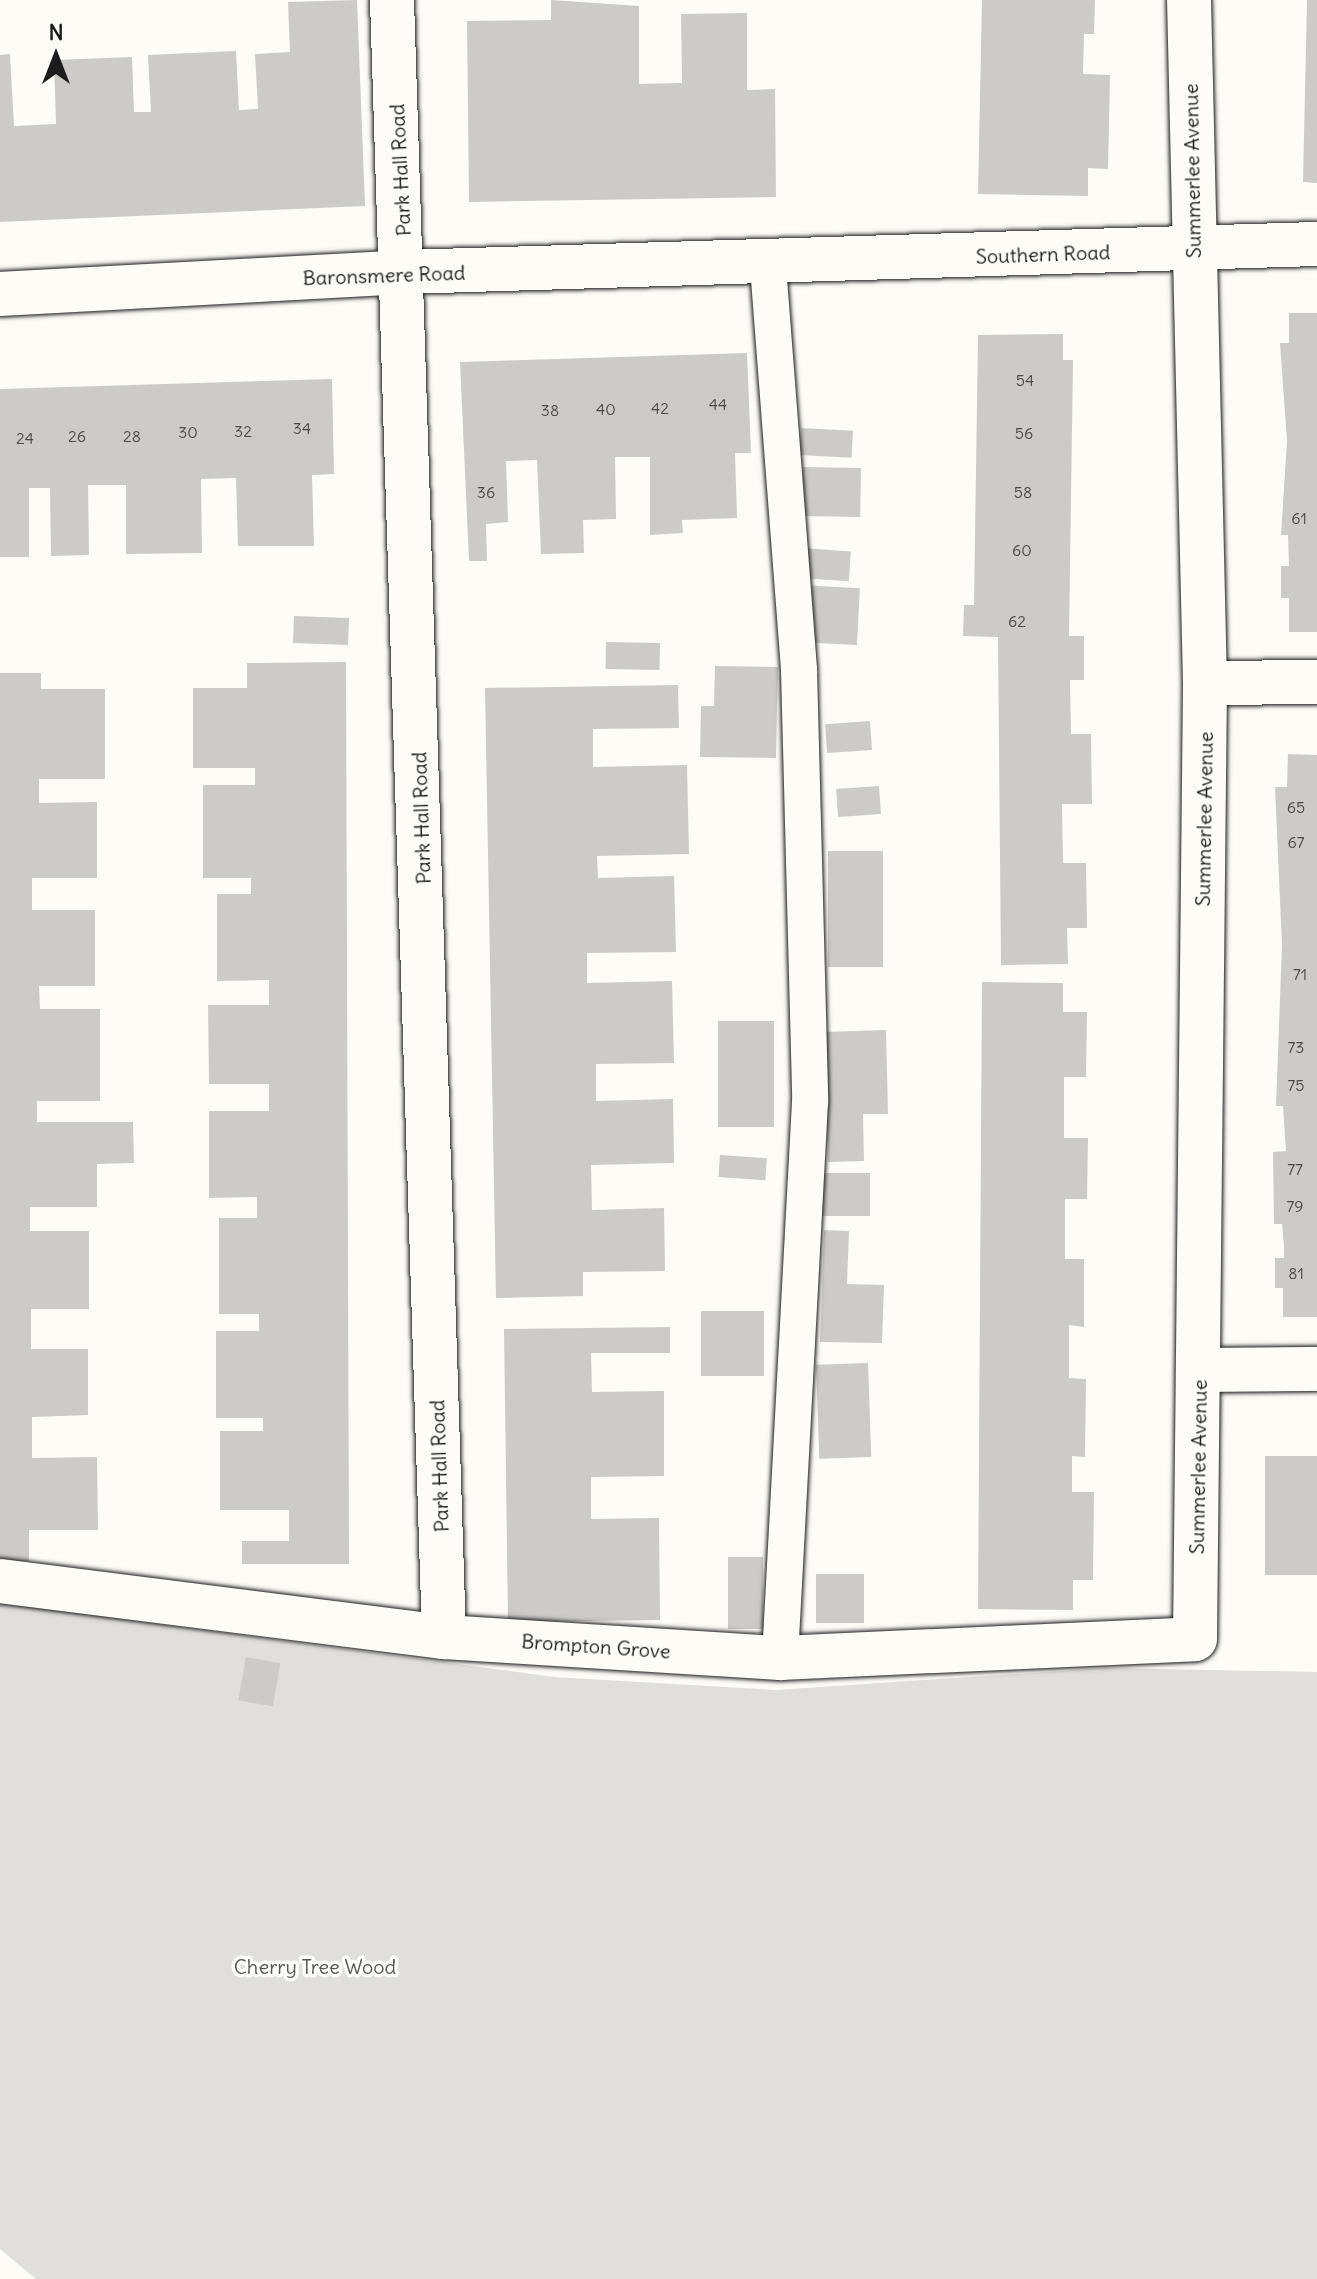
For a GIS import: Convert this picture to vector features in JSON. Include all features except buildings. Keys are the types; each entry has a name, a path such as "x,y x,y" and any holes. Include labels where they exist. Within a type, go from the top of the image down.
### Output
{"street":[{"name":"Park Hall Road","path":"392,0 405,272 444,1637"},
{"name":"Summerlee Avenue","path":"1189,0 1205,683 1195,1639"},
{"name":"Southern Road","path":"768,266 1317,244"},
{"name":"Baronsmere Road","path":"0,294 405,272 768,266"},
{"path":"1205,683 1317,682"},
{"path":"1199,1370 1317,1369"},
{"name":"Brompton Grove","path":"0,1581 444,1637 780,1658 1195,1639"}],"lane":[{"path":"768,266 799,670 810,1102 780,1658"}],"green space":[{"name":"Cherry Tree Wood","path":"0,1603 554,1677 776,1690 1106,1668 1317,1672 1317,2279 36,2279 0,2249"}]}
